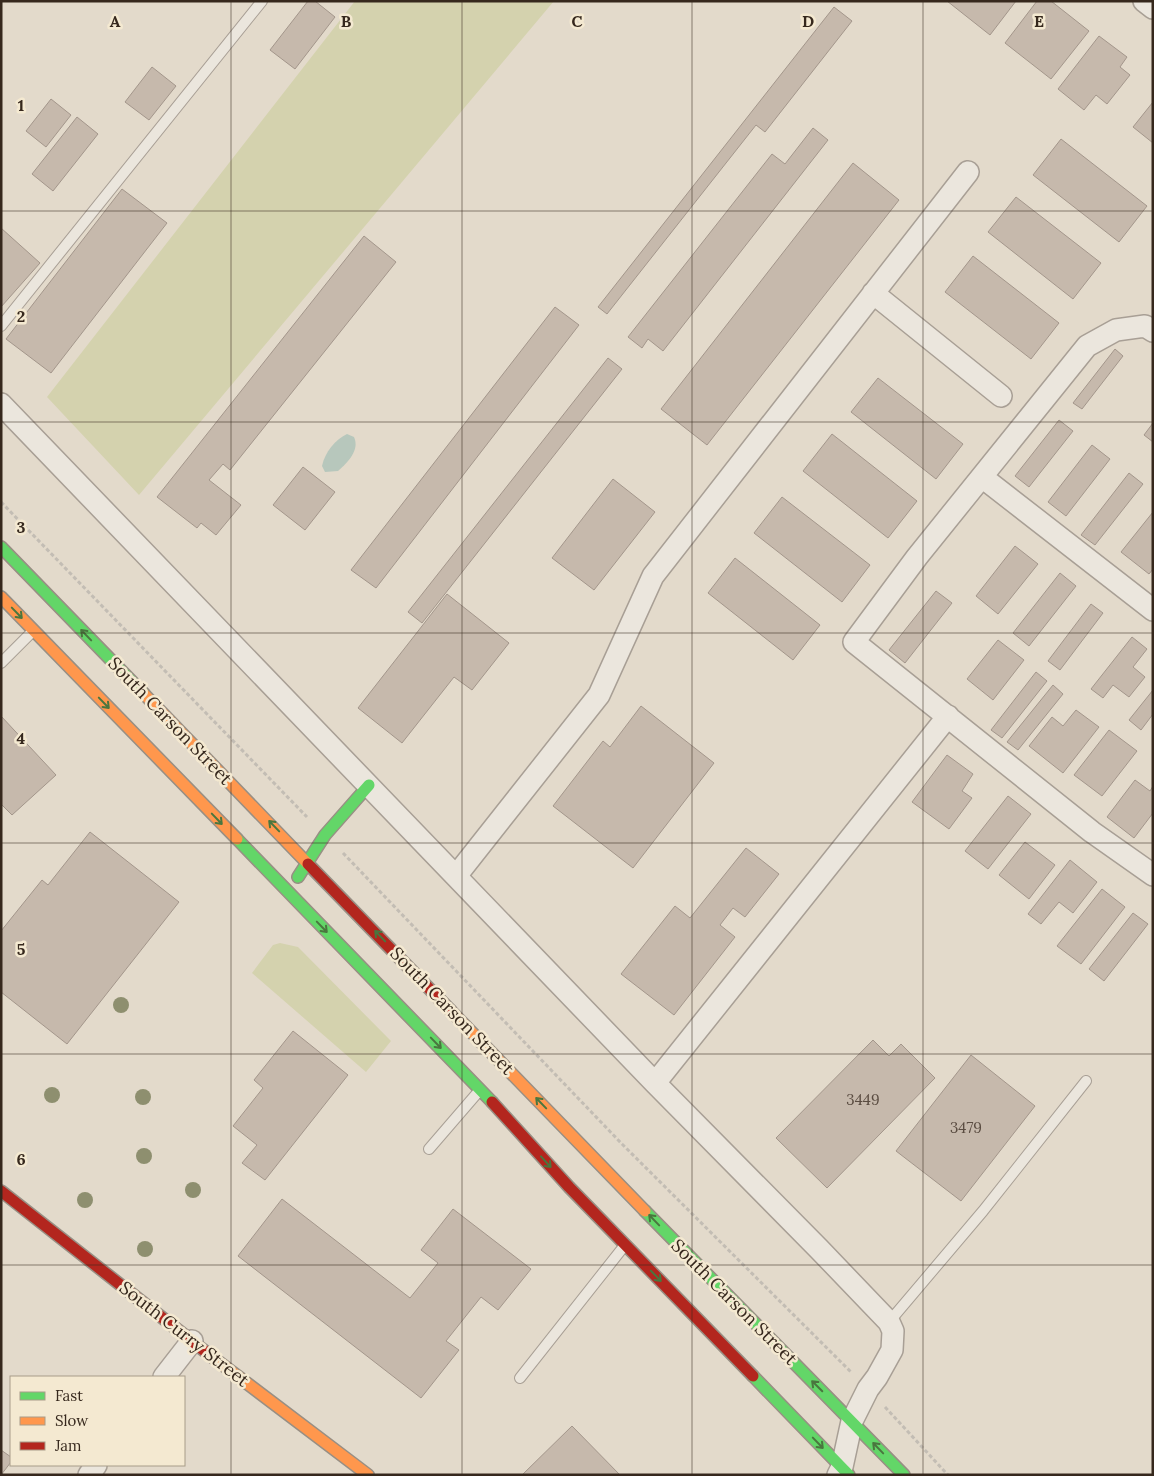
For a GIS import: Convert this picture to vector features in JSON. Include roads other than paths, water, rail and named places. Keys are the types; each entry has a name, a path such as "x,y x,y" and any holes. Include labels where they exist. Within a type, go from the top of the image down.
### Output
{"main road":[{"name":"South Carson Street","path":"1,547 308,861 681,1248 904,1475"},
{"name":"South Carson Street","path":"1,597 480,1089 569,1187 843,1472"},
{"path":"288,892 333,825 369,785"},
{"name":"South Curry Street","path":"1,1192 368,1475"}],"street":[{"path":"1144,1 1153,8"},
{"path":"456,876 599,695 653,576 968,172"},
{"path":"873,293 1001,396"},
{"path":"1153,331 1145,326 1116,330 1087,346 917,557 854,642 1092,832 1153,875"},
{"path":"1,404 655,1083 820,1249 889,1322 893,1331 892,1350 877,1377 868,1388 852,1421 843,1472"},
{"path":"982,477 1153,610"},
{"path":"655,1083 948,716"},
{"path":"165,1376 192,1341"}],"lane":[{"path":"1,326 262,1"},
{"path":"1,663 34,630"},
{"path":"889,1322 983,1211 1086,1081"},
{"path":"429,1149 480,1089"},
{"path":"520,1378 625,1245"}]}
